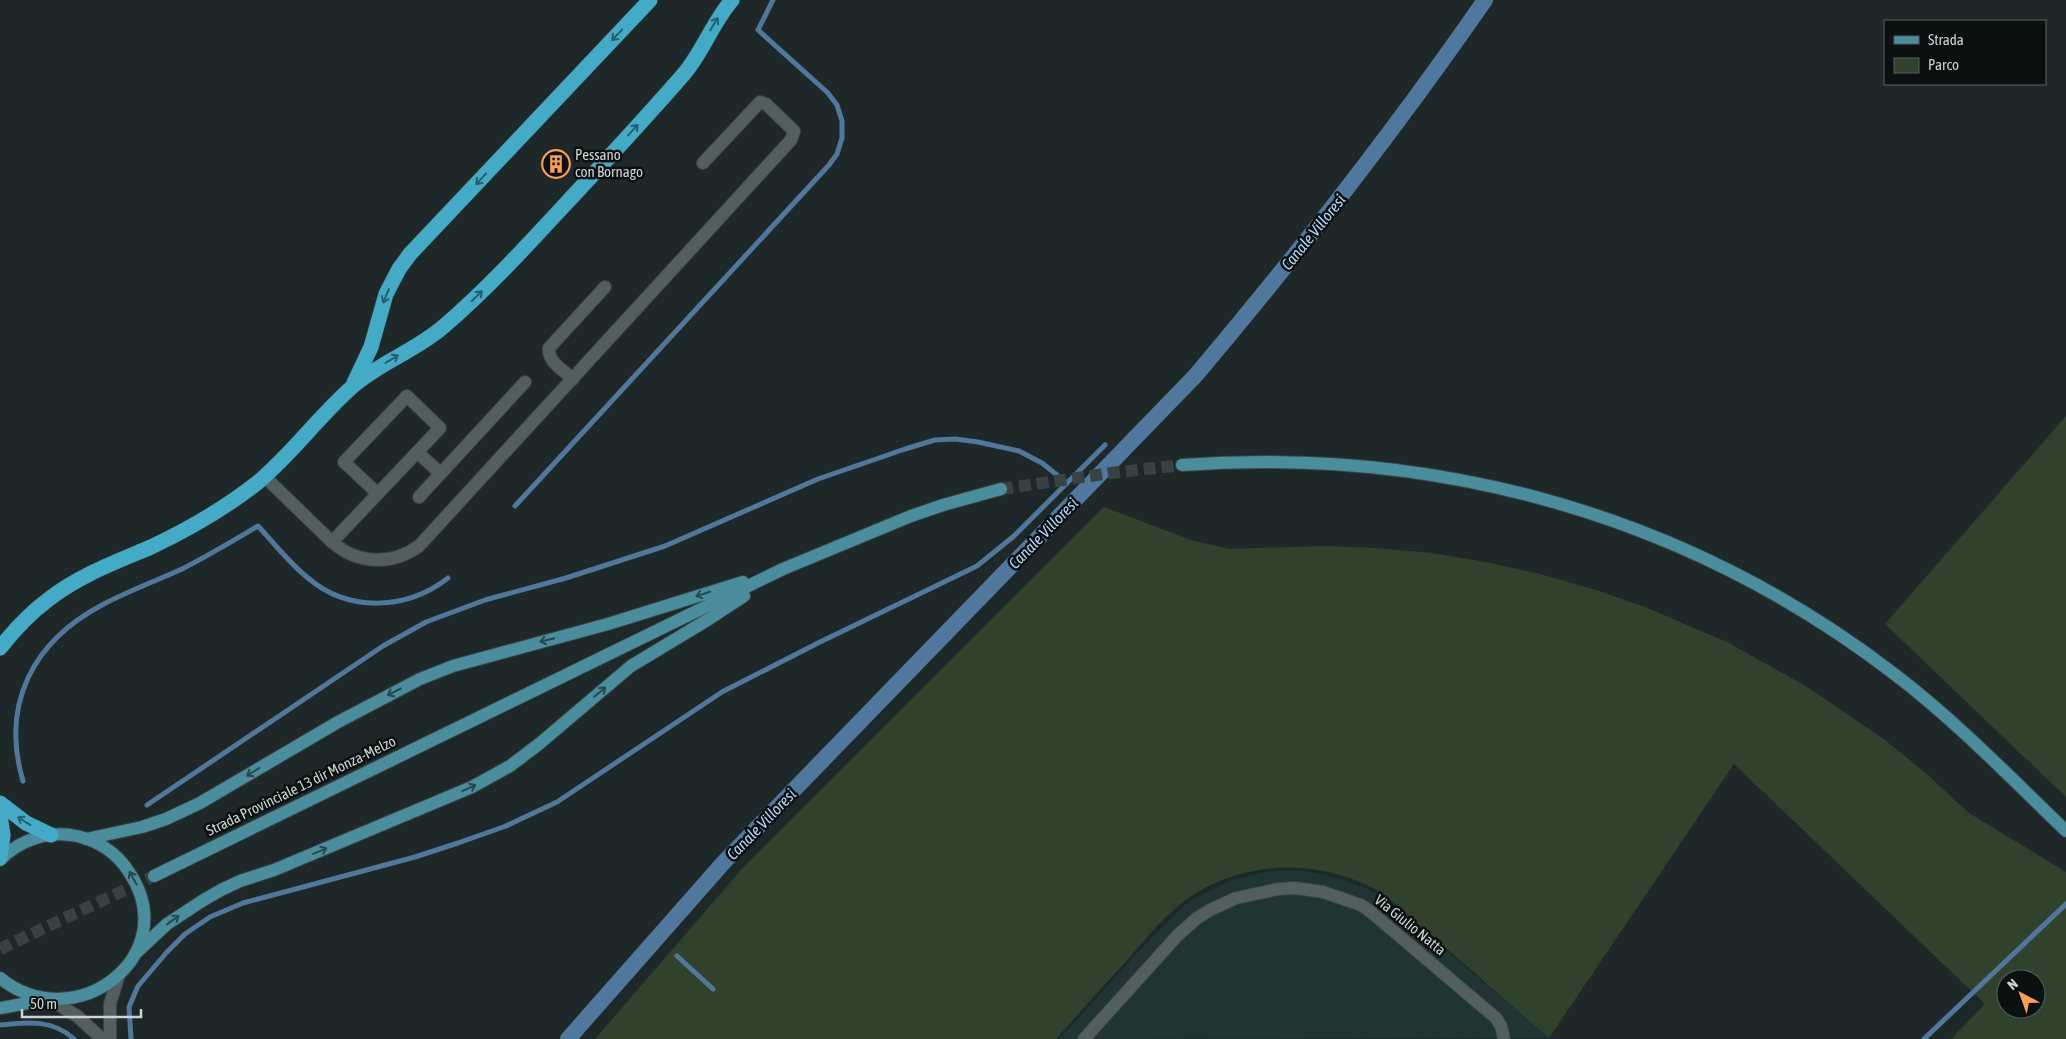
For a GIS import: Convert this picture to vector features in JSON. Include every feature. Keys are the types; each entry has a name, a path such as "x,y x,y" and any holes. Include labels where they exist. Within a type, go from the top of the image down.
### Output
{"highway":[{"path":"352,387 371,347 377,320 386,294 399,269 410,254 650,0"},
{"path":"0,648 33,612 69,586 95,571 200,522 228,505 264,476 352,387 440,329 512,261 683,75 700,51 713,25 732,0"},
{"path":"0,803 26,823 51,835"},
{"path":"0,815 3,835 0,859"}],"main road":[{"path":"1182,465 1241,462 1301,462 1374,467 1430,474 1493,486 1548,500 1614,521 1670,543 1724,568 1777,596 1828,627 1870,656 1947,718 2066,831"},
{"path":"86,839 142,827 166,819 200,803 356,712 394,691 437,672 505,651 608,624 783,569 943,504 1001,489"},
{"path":"137,952 168,924 202,900 221,890 274,870 472,787 510,766 539,744 631,666 709,619 783,569"},
{"name":"Strada Provinciale 13 dir Monza-Melzo","path":"154,876 783,569"},
{"path":"0,859 23,843 51,835 69,835 86,839 112,853 123,863 135,881 142,902 144,916 143,931 137,952 129,966 105,989 90,997 74,1001 0,1008"},
{"path":"0,978 19,992 48,1002"}],"street":[{"path":"264,476 332,542 351,554 372,560 397,557 416,548 791,140 794,131 766,104 760,102 703,163"},
{"path":"573,379 551,359 549,348 605,287"},
{"path":"419,497 525,382"},
{"path":"332,542 440,428 407,396 344,462 377,493"},
{"path":"417,452 440,473"},
{"name":"Via Giulio Natta","path":"1084,1039 1178,936 1196,919 1236,898 1266,890 1294,888 1323,892 1361,905 1372,912 1496,1018 1501,1026 1504,1039"},
{"path":"110,1039 111,999 118,978"},
{"path":"48,1002 77,1016 102,1039"}],"shaded area":[{"path":"1295,870 1344,880 1382,897 1550,1038 1059,1039 1150,939 1185,905 1230,881 1264,872"}],"green space":[{"path":"2066,416 2066,797 1885,624"},
{"path":"1104,507 1191,540 1229,549 1322,546 1432,553 1540,574 1593,589 1645,607 1729,643 1809,688 1885,740 1928,775 1969,813 2066,872 2066,1039 1951,1039 1985,1004 1734,764 1549,1038 1384,894 1360,882 1335,873 1282,868 1256,870 1230,877 1206,888 1183,902 1155,928 1056,1039 595,1039 740,871"}],"waterway":[{"path":"515,506 829,165 837,154 842,138 842,121 837,105 828,93 758,30 773,0"},
{"name":"Canale Villoresi","path":"568,1039 724,862 1196,375 1272,284 1345,191 1485,0"},
{"path":"147,805 383,646 426,622 485,600 566,578 665,546 818,479 935,440 955,439 1019,451 1042,463 1067,483"},
{"path":"131,1039 129,1007 138,986 185,934 210,917 243,903 415,857 458,843 506,826 557,802 722,692 977,566 1014,536 1105,445"},
{"path":"23,781 17,753 16,726 20,701 28,677 41,656 58,637 78,620 102,605 182,569 258,526 308,578 324,589 341,597 360,602 396,601 432,589 448,578"},
{"path":"1924,1039 2066,904"},
{"path":"677,956 713,989"},
{"path":"0,1025 39,1023 57,1028 74,1039"}],"tunnel":[{"path":"1001,489 1182,465"},
{"path":"0,949 154,876"}],"place":[{"name":"Pessano con Bornago","path":"556,164"}]}
